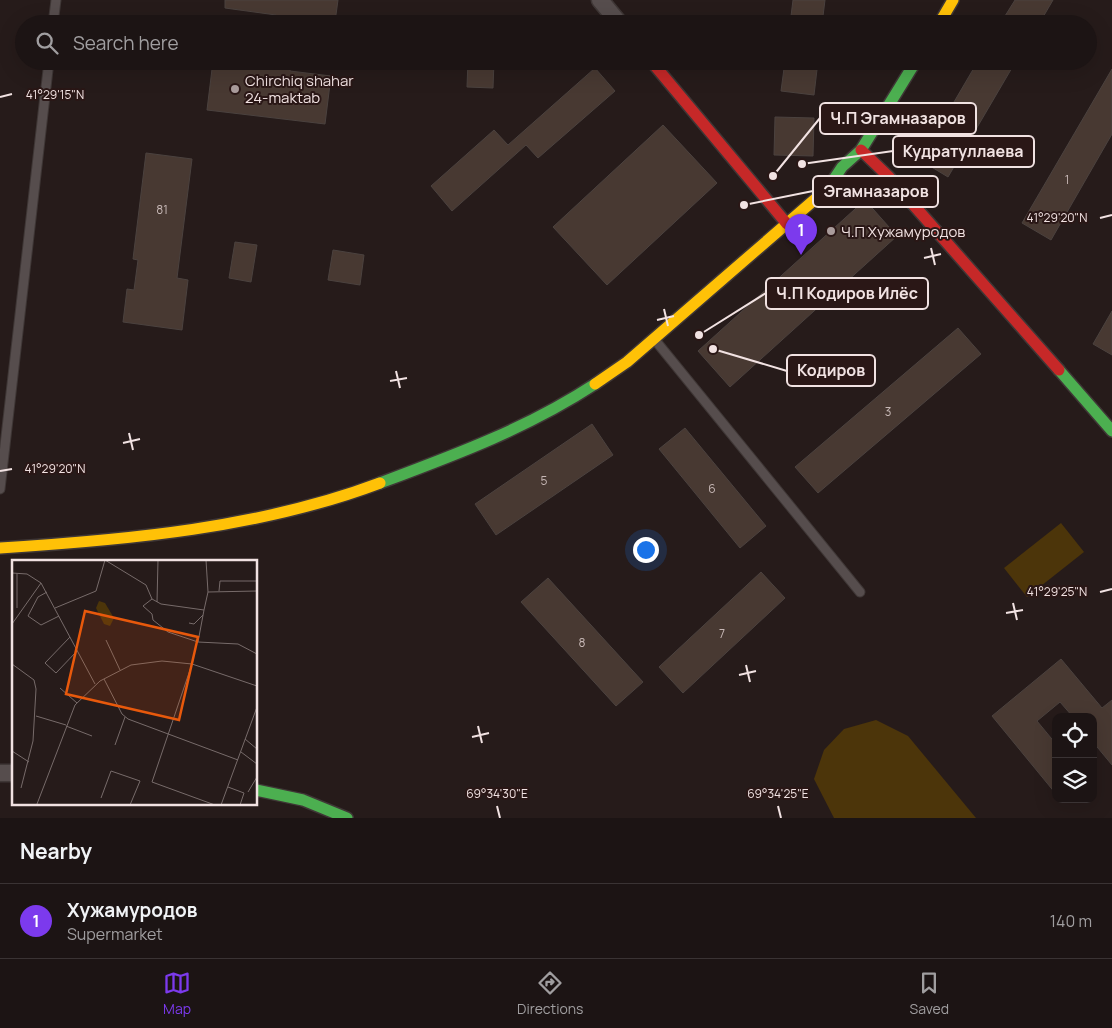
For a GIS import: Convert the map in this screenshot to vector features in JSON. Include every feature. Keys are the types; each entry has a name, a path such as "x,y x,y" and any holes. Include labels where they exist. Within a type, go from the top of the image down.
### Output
{"street":[{"path":"600,0 612,15"},
{"path":"944,15 953,0"},
{"path":"659,70 787,224"},
{"path":"0,548 110,541 209,527 278,514 338,499 452,458 521,428 593,386 655,340 826,190 842,167 861,150 910,70"},
{"path":"861,150 1109,427"},
{"path":"258,790 293,795 328,807 347,818"}],"lane":[{"path":"54,15 56,0"},
{"path":"0,489 48,70"},
{"path":"655,340 860,592"},
{"path":"1109,427 1112,413"}],"shaded area":[{"path":"1061,523 1084,552 1027,597 1004,568"},
{"path":"876,720 908,736 976,818 834,818 814,779 824,750 844,729"}],"building":[{"path":"225,0 338,0 336,15 276,15 225,8"},
{"path":"793,0 825,0 823,15 791,15"},
{"path":"1015,0 1053,0 1044,15 1006,15"},
{"path":"1112,69 1112,134 1051,240 1022,223"},
{"path":"212,70 290,70 331,76 325,124 207,110"},
{"path":"468,70 494,70 493,88 467,87"},
{"path":"593,70 597,70 615,91 538,158 526,145 452,211 431,186 494,130 508,145"},
{"path":"784,70 817,70 814,95 781,91"},
{"path":"973,70 1011,70 948,177 920,160"},
{"path":"775,117 814,118 813,156 774,155"},
{"path":"663,125 717,183 607,285 553,227"},
{"path":"146,153 192,159 177,278 188,280 182,330 123,322 127,289 134,290 138,260 133,259"},
{"path":"865,200 897,236 730,387 698,351"},
{"path":"235,242 257,245 251,282 229,278"},
{"path":"333,250 364,255 360,285 328,280"},
{"path":"1112,311 1112,355 1093,344"},
{"path":"958,328 981,354 818,493 795,467"},
{"path":"592,424 613,455 496,535 475,504"},
{"path":"685,428 766,526 740,548 659,449"},
{"path":"761,572 785,598 683,693 659,667"},
{"path":"548,578 643,682 616,706 521,602"},
{"path":"1061,659 1102,708 1112,700 1112,765 1097,747 1097,713 1070,713 1060,702 1037,721 1052,739 1052,789 992,716"}],"traffic: fast":[{"path":"828,188 842,167 861,150 910,70"},
{"path":"1059,370 1112,431"},
{"path":"380,483 463,451 517,427 570,400 595,384"},
{"path":"258,790 303,800 347,818"}],"traffic: slow":[{"path":"944,15 953,0"},
{"path":"595,384 627,362 828,188"},
{"path":"0,548 144,536 241,521 288,511 380,483"}],"traffic: jam":[{"path":"659,70 787,224"},
{"path":"861,150 888,176 1059,370"}],"place":[{"name":"Chirchiq shahar 24-maktab","path":"235,89"},
{"name":"Кудратуллаева","path":"802,164"},
{"name":"Ч.П Эгамназаров","path":"773,176"},
{"name":"Эгамназаров","path":"744,205"},
{"name":"Ч.П Хужамуродов","path":"831,231"},
{"name":"Хужамуродов","path":"801,255"},
{"name":"Ч.П Кодиров Илёс","path":"699,335"},
{"name":"Кодиров","path":"713,349"}]}
